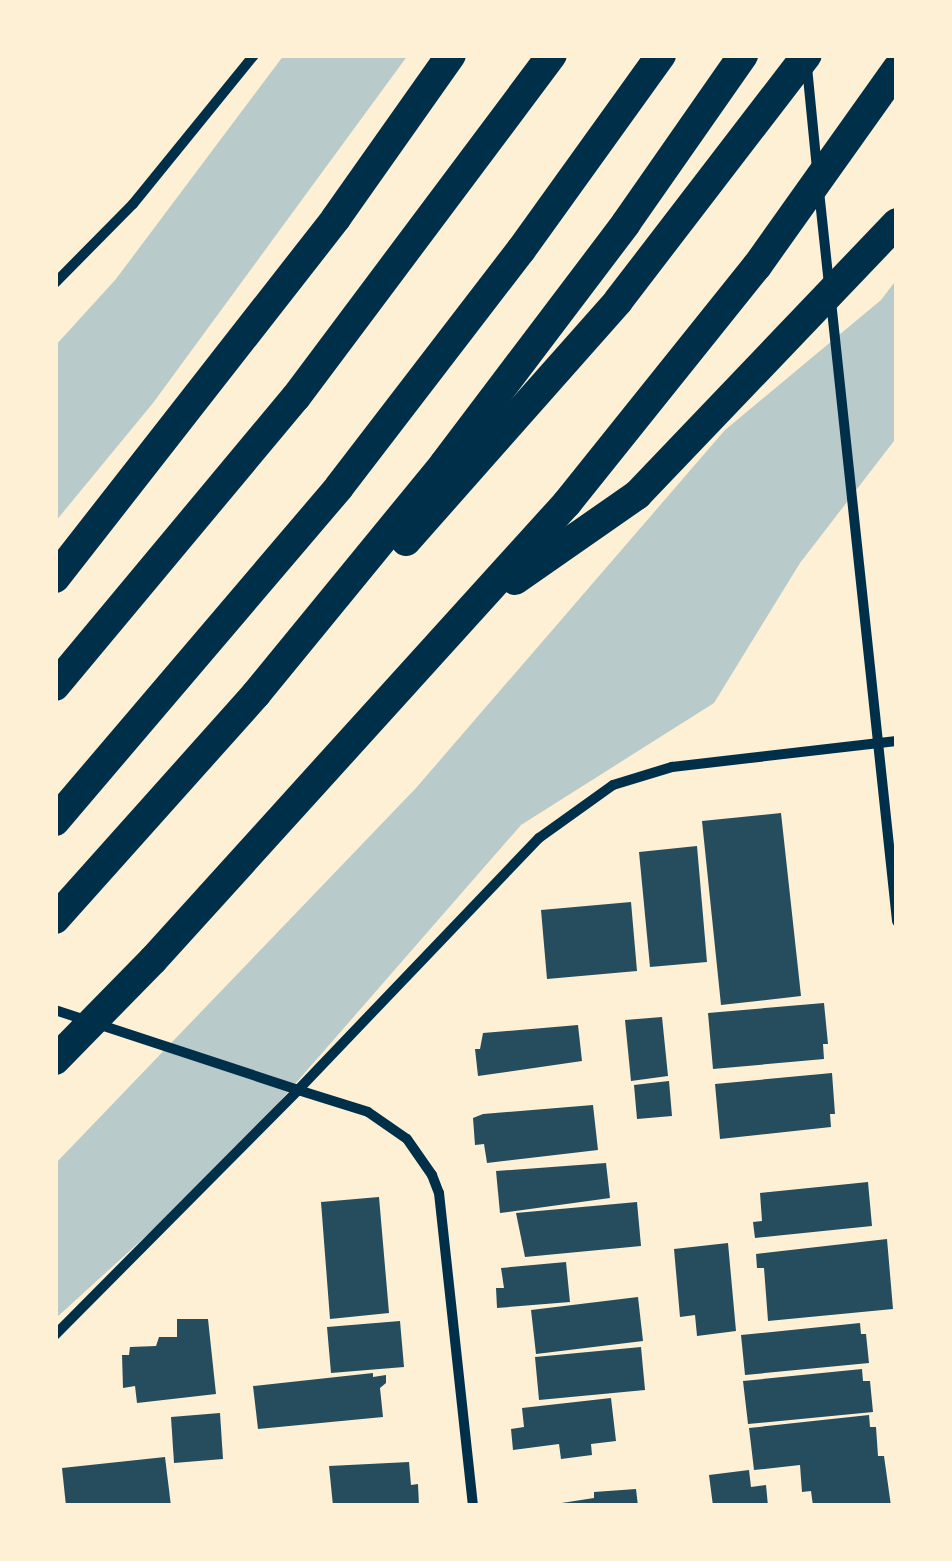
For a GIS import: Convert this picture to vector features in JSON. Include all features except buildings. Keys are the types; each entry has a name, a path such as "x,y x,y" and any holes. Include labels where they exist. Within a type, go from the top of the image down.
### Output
{"highway":[{"path":"55,578 336,218 450,55"},
{"path":"55,686 296,398 552,55"},
{"path":"55,821 339,487 521,250 661,55"},
{"path":"154,810 444,464 626,223 743,55"},
{"path":"55,920 550,382 664,244 806,55"},
{"path":"55,1060 153,960 480,604 667,383 757,266 897,69"},
{"path":"480,604 638,495 897,223"}],"street":[{"path":"55,283 133,204 254,55"},
{"path":"806,55 897,921"},
{"path":"55,1335 540,838 613,785 672,766 897,741"},
{"path":"55,1010 349,1104 388,1122 406,1139 432,1174 443,1215 473,1506"}],"shaded area":[{"path":"284,55 408,55 153,403 55,522 55,346 116,279"},
{"path":"897,279 897,437 800,563 714,703 521,825 227,1162 55,1319 55,1164 416,788 725,430 881,300"}]}
